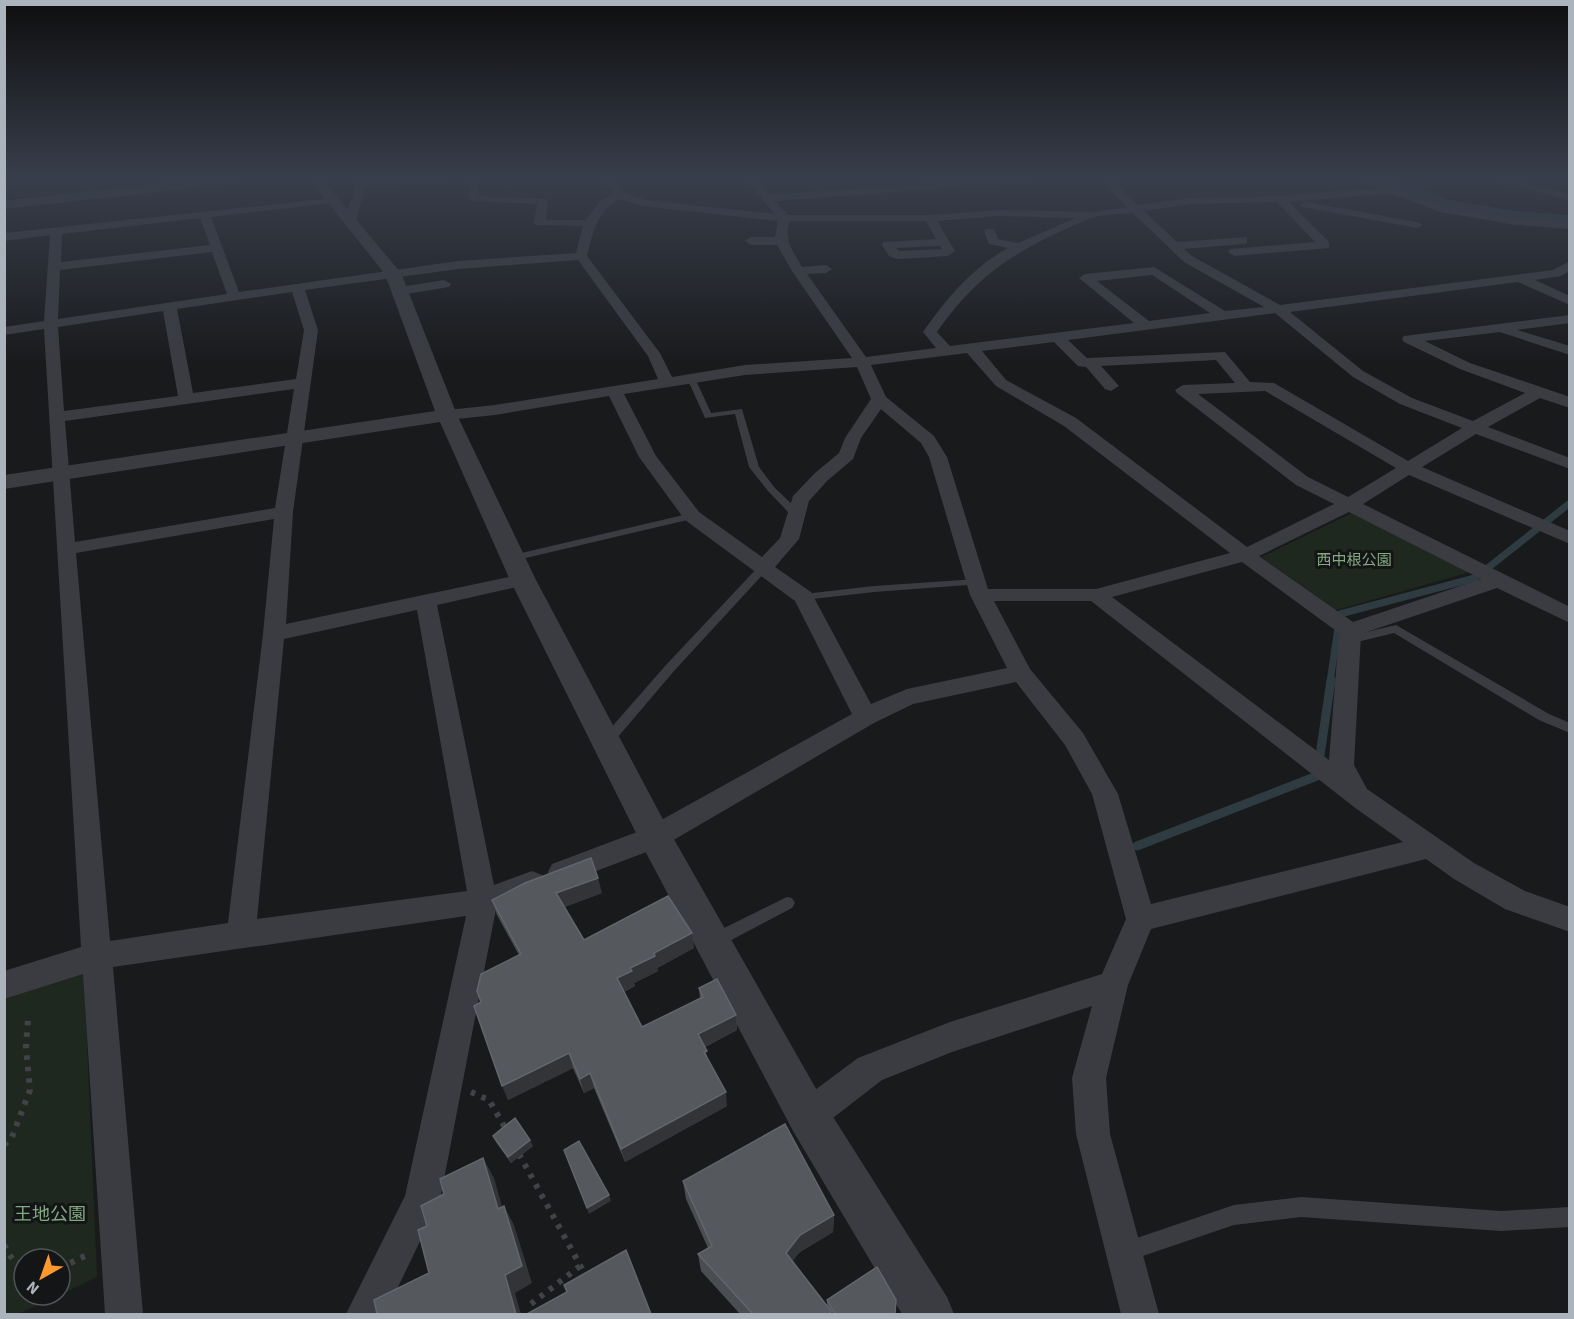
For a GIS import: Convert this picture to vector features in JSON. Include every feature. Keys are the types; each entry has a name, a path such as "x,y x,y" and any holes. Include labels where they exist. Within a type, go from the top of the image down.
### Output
{"street":[{"path":"55,241 51,323 56,417 124,1314"},
{"path":"214,241 234,296"},
{"path":"364,241 397,282 447,415 518,569 655,837 808,1116 930,1314"},
{"path":"581,256 585,241"},
{"path":"751,241 781,241 798,270 862,362 879,399 928,440 938,457 979,588 1021,673 1074,739 1105,795 1141,919 1113,985 1089,1078 1092,1134 1140,1314"},
{"path":"993,241 1019,247"},
{"path":"945,350 930,332 945,311 996,261 1034,241"},
{"path":"1168,241 1186,257 1278,309 1358,374 1406,400 1569,464"},
{"path":"1174,246 1237,241"},
{"path":"1234,252 1325,245 1321,241"},
{"path":"54,267 216,248"},
{"path":"397,282 458,265 581,256"},
{"path":"581,256 655,356 667,382"},
{"path":"1186,257 1206,256"},
{"path":"4,482 447,415 495,410 745,370 862,362 1414,292 1557,273 1569,265"},
{"path":"798,270 826,269"},
{"path":"1147,326 1085,278 1154,271 1223,316"},
{"path":"1484,271 1502,280"},
{"path":"1395,277 1414,292"},
{"path":"1520,278 1569,301"},
{"path":"1365,281 1393,294"},
{"path":"4,331 297,287 397,282 444,284"},
{"path":"241,934 274,634 284,512 311,330 297,287"},
{"path":"170,305 186,398"},
{"path":"1569,319 1410,339 1465,366 1569,403"},
{"path":"1499,328 1569,351"},
{"path":"1057,337 1083,363 1220,355 1246,387"},
{"path":"971,348 1001,383 1070,422 1245,555 1325,612 1349,633"},
{"path":"1090,363 1111,386"},
{"path":"56,417 304,382"},
{"path":"1563,535 1408,468 1268,386 1183,390 1302,481 1569,616"},
{"path":"614,390 648,457 692,516 804,597 866,717"},
{"path":"979,588 1096,595 1245,555 1350,504 1475,427 1538,392"},
{"path":"764,568 789,539 800,500 821,477 847,455 852,438 879,399"},
{"path":"67,549 284,512"},
{"path":"274,634 426,601 518,569"},
{"path":"1349,633 1499,579"},
{"path":"1096,595 1363,800 1429,847 1464,871 1515,900 1569,920"},
{"path":"365,1314 422,1200 483,901 426,601"},
{"path":"1349,633 1341,766 1363,800"},
{"path":"4,984 97,956 483,901 655,837 866,717 907,697 1021,673"},
{"path":"1141,919 1429,847"},
{"path":"808,1116 870,1069 950,1036 1113,985"}],"lane":[{"path":"691,378 708,416 739,411 754,467 771,489 795,513"},
{"path":"518,569 692,516"},
{"path":"607,741 670,668 764,568"},
{"path":"804,597 874,589 979,588"},
{"path":"1349,633 1396,629 1544,717 1569,728"},
{"path":"712,942 787,903"},
{"path":"1123,1253 1234,1215 1301,1207 1501,1221 1569,1217"}],"path":[{"path":"4,1145 12,1137 30,1090 26,1047 28,1018"},
{"path":"446,1082 489,1100 512,1141"},
{"path":"518,1152 590,1282"},
{"path":"4,1245 12,1259"},
{"path":"531,1304 580,1266"}],"green space":[{"name":"西中根公園","path":"1354,512 1470,572 1336,610 1261,557"},
{"name":"王地公園","path":"84,972 97,1277 72,1289 72,1247 12,1247 12,1307 33,1307 18,1314 4,1314 4,996"}],"building":[{"path":"591,858 598,878 556,893 584,940 668,896 692,933 654,953 655,956 630,968 632,971 617,978 642,1027 703,997 699,988 717,979 736,1015 698,1034 707,1051 704,1052 726,1092 621,1149 590,1073 580,1079 569,1053 502,1086 474,1006 481,1002 477,991 481,974 521,954 492,900 525,883"},
{"path":"515,1118 530,1140 508,1157 493,1136"},
{"path":"785,1124 834,1215 800,1235 786,1253 831,1311 829,1314 753,1314 698,1254 712,1246 683,1181"},
{"path":"579,1141 609,1195 587,1208 564,1150"},
{"path":"483,1158 498,1209 504,1206 522,1266 505,1275 516,1314 377,1314 374,1300 429,1273 418,1230 427,1226 421,1206 444,1194 440,1179"},
{"path":"626,1250 651,1314 527,1314 567,1292 564,1285"},
{"path":"877,1267 896,1300 895,1314 835,1314 827,1300"}],"waterway":[{"path":"1330,682 1340,614 1475,578 1570,503"},
{"path":"1137,846 1317,776 1331,680"}]}
